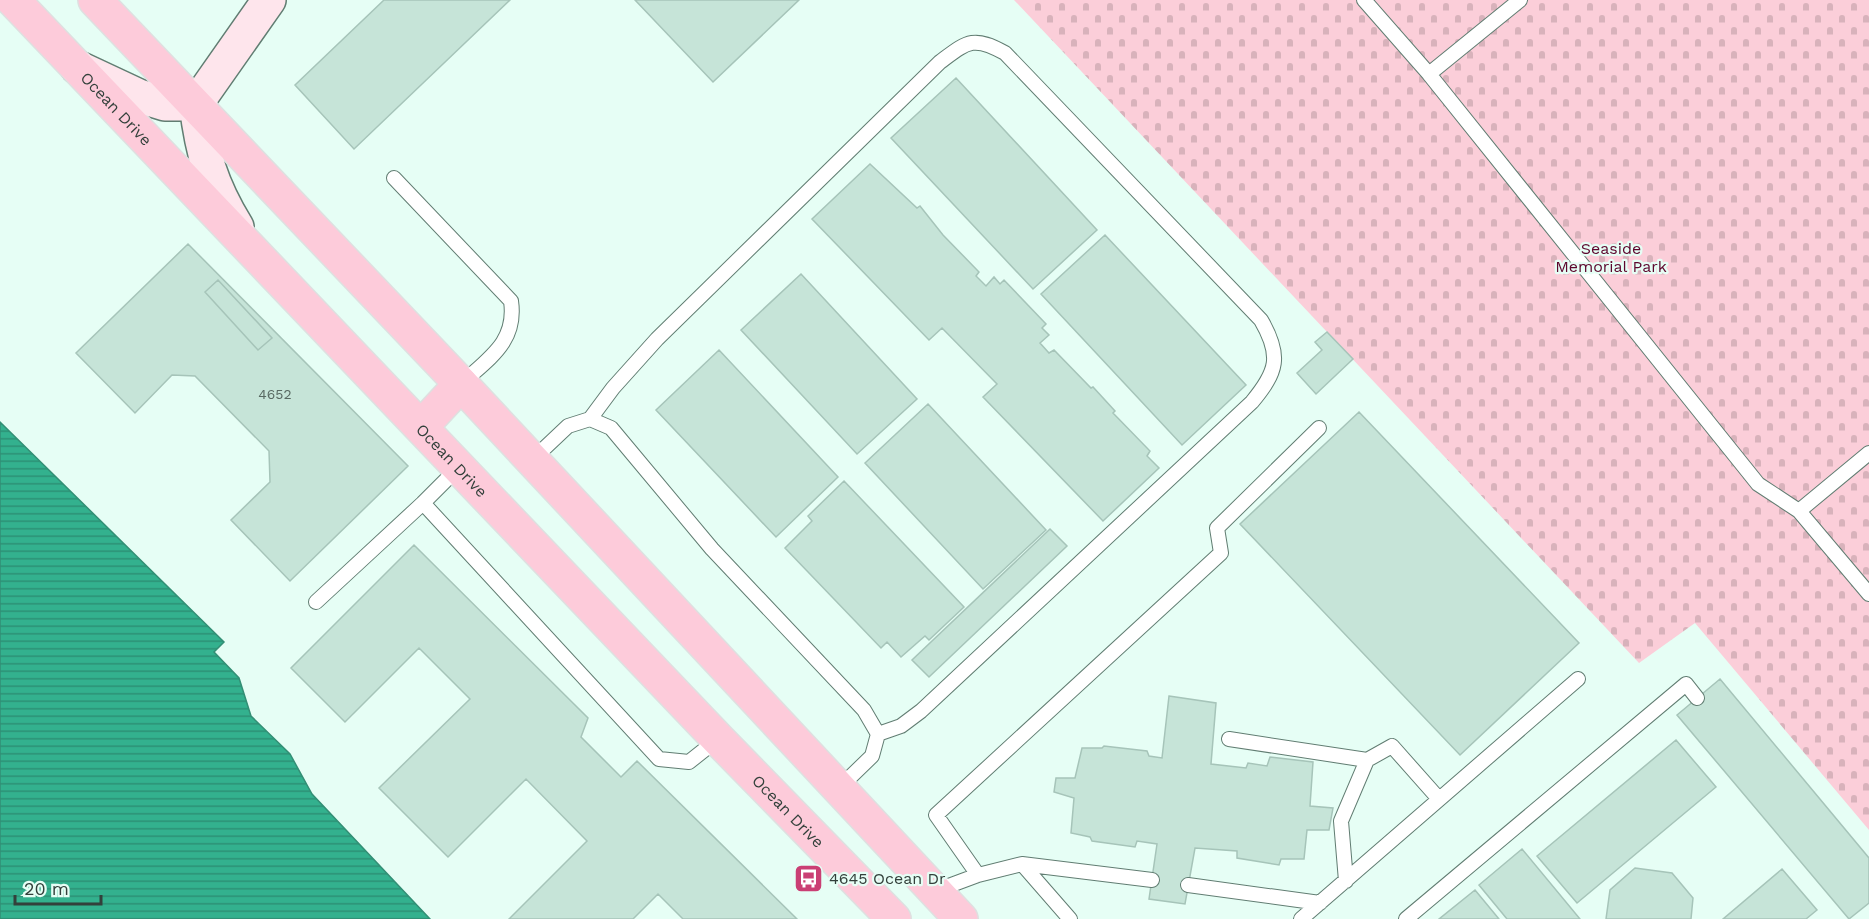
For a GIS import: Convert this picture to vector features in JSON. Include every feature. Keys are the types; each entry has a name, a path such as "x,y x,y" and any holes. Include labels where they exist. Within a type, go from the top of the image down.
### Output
{"main road":[{"name":"Ocean Drive","path":"14,0 718,739 893,919"},
{"path":"95,0 461,384 961,919"},
{"path":"245,241 221,201 202,152 196,104 269,0"},
{"path":"77,67 139,96 165,104 196,104"},
{"path":"422,426 461,384"},
{"path":"893,919 935,891"}],"lane":[{"path":"1364,0 1428,74 1758,484 1799,511 1869,594"},
{"path":"1428,74 1520,0"},
{"path":"532,460 568,426 590,419 613,388 657,339 940,62 967,42 986,42 1005,53 1261,320 1273,340 1276,363 1268,383 1252,402 921,711 901,726 878,734"},
{"path":"394,178 511,301 514,318 509,335 461,384"},
{"path":"590,419 610,428 712,549 864,710 878,734 872,756 839,788"},
{"path":"978,875 936,815 1221,553 1217,528 1319,428"},
{"path":"1799,511 1869,453"},
{"path":"316,602 460,466"},
{"path":"423,503 659,759 689,762 718,739"},
{"path":"1301,919 1578,679"},
{"path":"1406,919 1686,684 1697,698"},
{"path":"1228,739 1367,760"},
{"path":"1346,880 1341,821 1367,760 1392,746 1439,799"},
{"path":"1022,864 1070,919"},
{"path":"935,891 978,875 1022,864 1152,879"},
{"path":"1188,885 1320,903"}],"green space":[{"name":"Seaside Memorial Park","path":"1014,0 1869,0 1869,830 1695,623 1639,663"}],"shaded area":[{"path":"0,422 224,642 214,652 239,678 251,716 290,754 312,794 430,919 0,919"}],"building":[{"path":"384,0 510,0 354,149 295,85"},
{"path":"635,0 799,0 713,82"},
{"path":"956,78 1097,230 1033,289 891,138"},
{"path":"870,164 917,208 920,206 943,235 979,272 976,276 986,286 994,277 1000,284 1004,280 1046,324 1042,328 1049,335 1040,343 1049,353 1054,350 1091,388 1093,387 1115,411 1113,413 1150,451 1147,456 1159,468 1103,521 983,397 997,384 942,328 929,340 812,219"},
{"path":"1105,235 1246,385 1182,445 1041,294"},
{"path":"188,244 408,466 290,581 231,520 270,482 269,451 195,376 172,375 135,413 76,353"},
{"path":"801,274 917,399 857,454 741,330"},
{"path":"218,280 272,338 258,350 205,292"},
{"path":"1327,332 1353,359 1316,394 1297,373 1322,350 1315,342"},
{"path":"719,350 838,477 776,537 656,410"},
{"path":"928,404 1046,530 983,589 865,463"},
{"path":"1359,412 1579,643 1460,755 1240,524"},
{"path":"844,481 964,607 929,640 925,636 901,657 887,642 881,648 785,548 812,521 808,516"},
{"path":"1050,529 1067,546 929,677 912,660"},
{"path":"414,545 588,718 581,737 621,777 637,761 797,919 683,919 658,894 633,919 509,919 587,841 526,779 448,857 379,788 470,699 419,648 345,722 291,668"},
{"path":"1720,679 1869,858 1869,903 1849,919 1677,715"},
{"path":"1169,696 1216,703 1211,764 1246,768 1248,763 1267,766 1270,757 1313,762 1310,806 1333,808 1329,830 1307,830 1304,859 1281,859 1279,865 1237,858 1237,851 1195,848 1185,904 1149,899 1157,844 1137,841 1135,847 1092,841 1090,837 1071,833 1074,798 1054,792 1056,778 1075,778 1082,748 1102,748 1104,746 1147,751 1149,756 1162,758"},
{"path":"1676,740 1716,787 1577,903 1537,856"},
{"path":"1522,849 1580,919 1507,919 1479,885"},
{"path":"1635,868 1672,873 1693,898 1691,919 1606,919 1610,890"},
{"path":"1782,869 1817,910 1806,919 1723,919"},
{"path":"1475,890 1499,919 1439,919"}],"place":[{"name":"4645 Ocean Dr","path":"808,878"}]}
